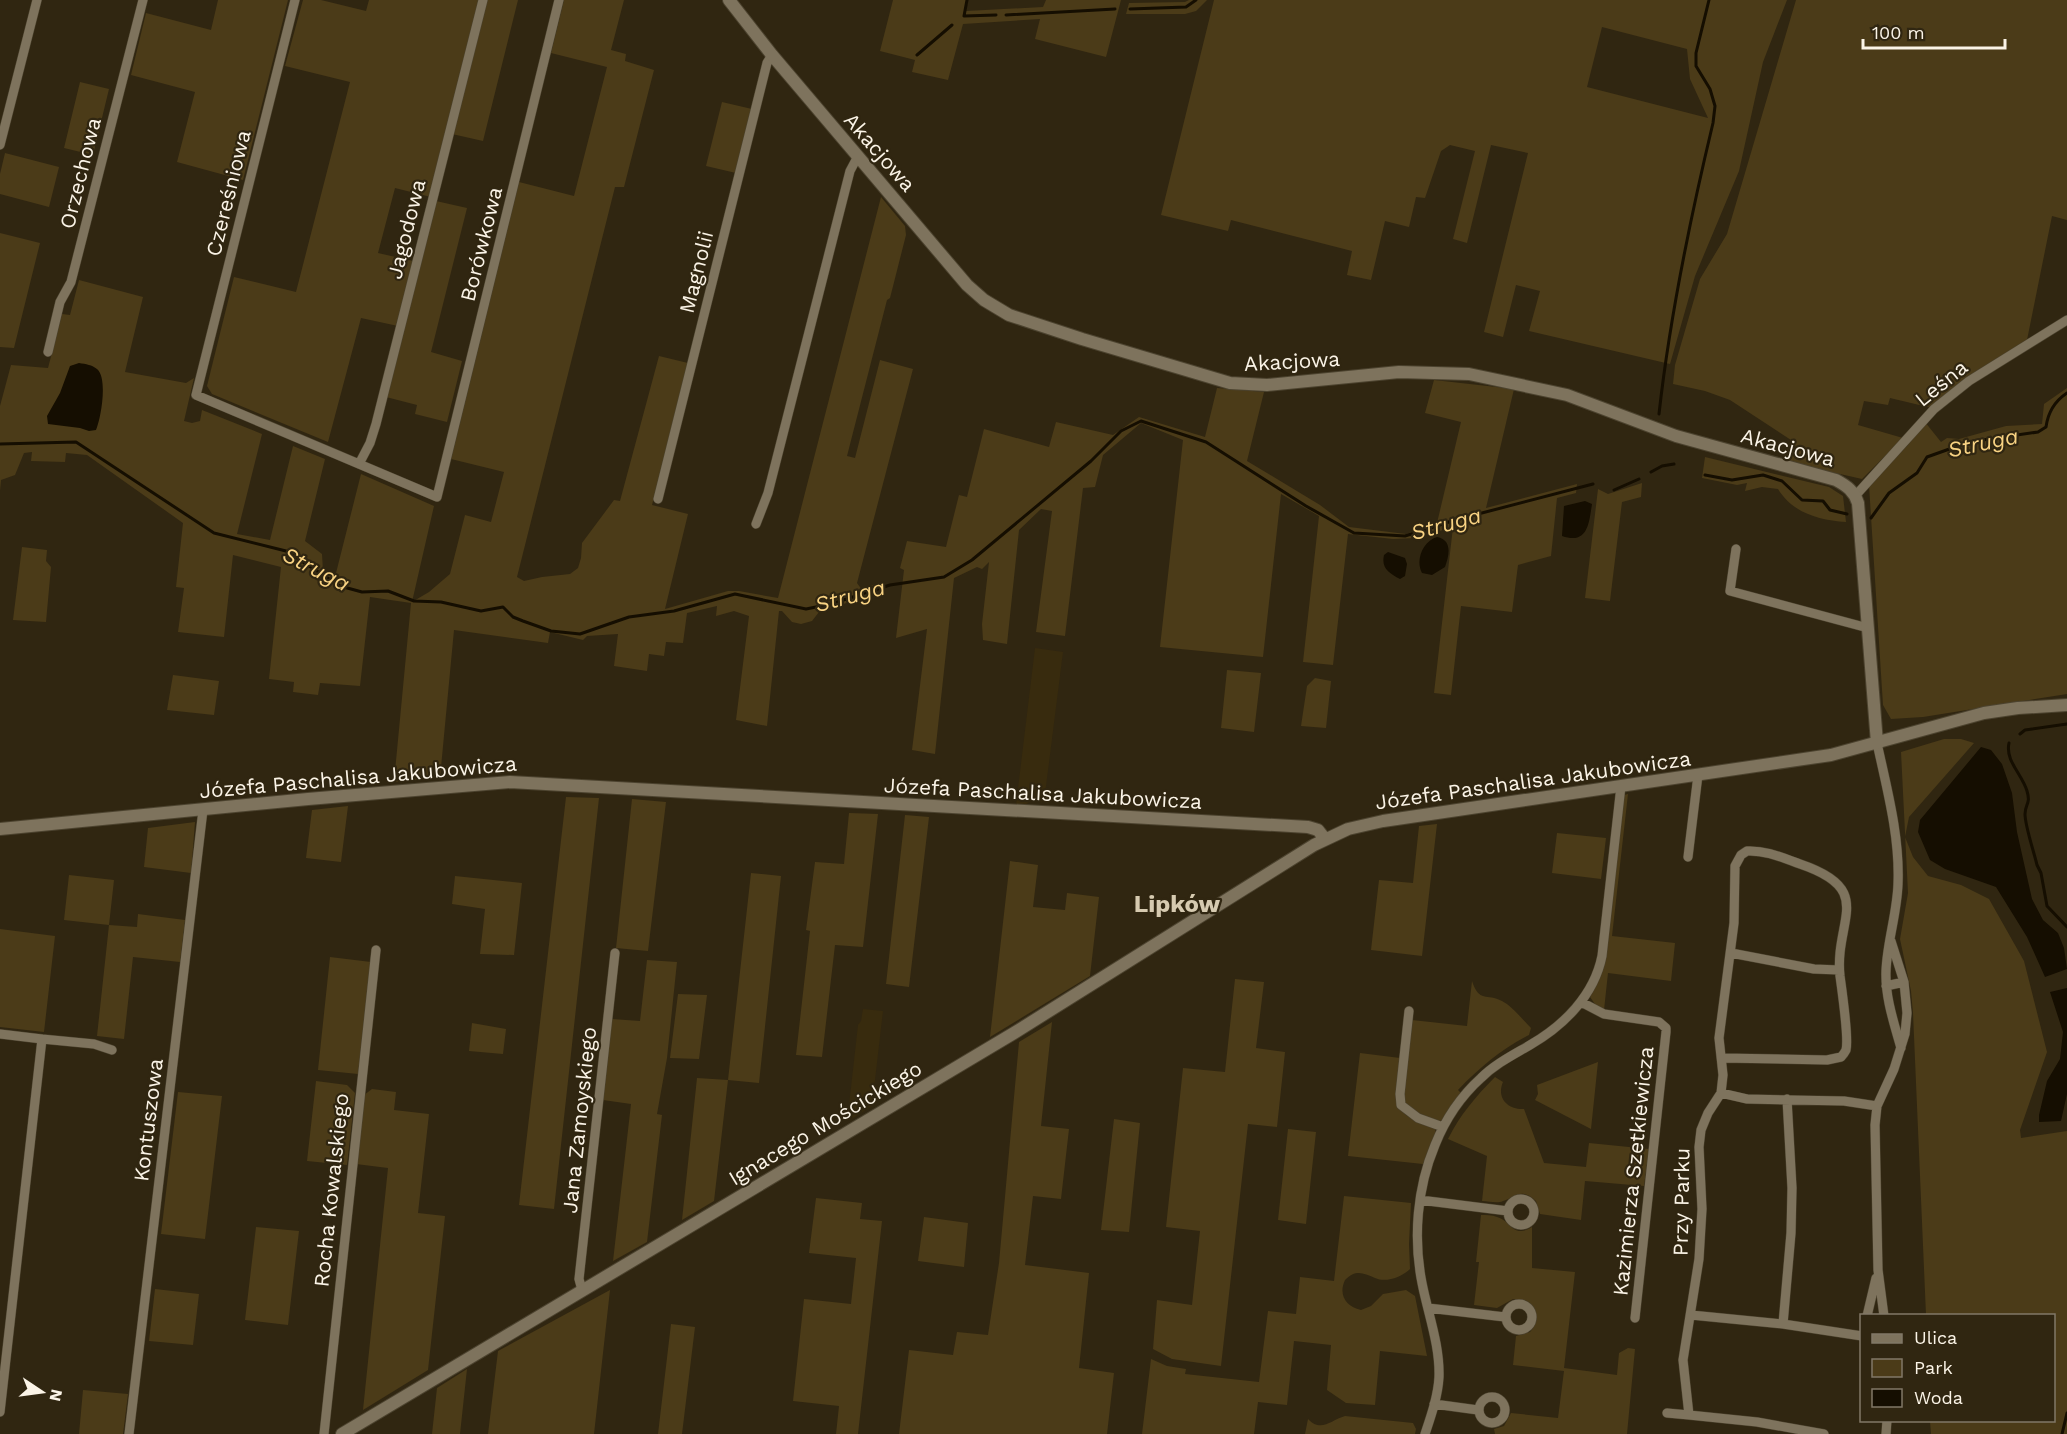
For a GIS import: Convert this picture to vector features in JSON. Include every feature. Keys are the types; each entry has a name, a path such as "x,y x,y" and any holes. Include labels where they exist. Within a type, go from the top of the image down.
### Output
{"street":[{"path":"0,145 37,0"},
{"name":"Orzechowa","path":"48,352 60,302 71,282 143,0"},
{"name":"Czereśniowa","path":"295,0 196,395 359,464"},
{"name":"Jagodowa","path":"359,464 370,443 376,424 483,0"},
{"name":"Borówkowa","path":"359,464 437,497 559,0"},
{"name":"Akacjowa","path":"729,0 772,55 967,285 995,307 1028,322 1239,384 1267,385 1379,373 1432,371 1469,374 1513,382 1590,402 1676,436 1836,480 1856,495"},
{"name":"Magnolii","path":"658,499 767,63 772,55"},
{"path":"756,524 768,493 850,171 858,156"},
{"name":"Leśna","path":"1856,495 1934,409 1969,381 2067,320"},
{"path":"1856,495 1877,743 1898,855 1898,886 1886,970 1886,986 1901,1048"},
{"path":"1736,549 1730,591 1868,628"},
{"name":"Józefa Paschalisa Jakubowicza","path":"0,829 510,782 1308,827 1318,831 1325,839 1362,825 1832,755 1984,713 2067,705"},
{"path":"1688,857 1698,775"},
{"path":"1425,1434 1439,1378 1437,1353 1421,1280 1418,1235 1424,1176 1443,1127 1454,1109 1480,1078 1497,1064 1548,1034 1565,1020 1581,1002 1597,973 1621,786"},
{"name":"Kontuszowa","path":"129,1434 203,810"},
{"name":"Ignacego Mościckiego","path":"342,1434 1014,1033 1325,839"},
{"name":"Przy Parku","path":"1689,1414 1683,1360 1699,1259 1702,1209 1699,1147 1701,1130 1708,1113 1721,1093 1722,1058 1719,1038 1734,923 1735,866 1741,855 1747,851 1759,851 1825,874 1841,887 1845,894 1847,910 1839,970 1846,1048 1841,1057 1827,1060 1722,1058"},
{"path":"1884,1314 1878,1270 1875,1125 1877,1106 1901,1048 1907,1013 1904,982 1891,941"},
{"name":"Rocha Kowalskiego","path":"324,1434 376,950"},
{"name":"Jana Zamoyskiego","path":"582,1290 579,1279 615,953"},
{"path":"1731,953 1814,969 1839,970"},
{"path":"1886,986 1904,982"},
{"name":"Kazimierza Szetkiewicza","path":"1581,1002 1605,1014 1659,1022 1666,1028 1635,1318"},
{"path":"1409,1011 1400,1094 1401,1105 1418,1118 1443,1127"},
{"path":"0,1034 94,1044 112,1050"},
{"path":"0,1412 42,1039"},
{"path":"1721,1093 1747,1099 1844,1101 1877,1106"},
{"path":"1783,1324 1791,1210 1787,1099"},
{"path":"1420,1200 1508,1211"},
{"path":"1867,1314 1878,1270"},
{"path":"1428,1308 1505,1317"},
{"path":"1691,1315 1783,1324 1860,1336"},
{"path":"1434,1404 1478,1410"},
{"path":"1667,1413 1756,1422 1824,1434"}],"shaded area":[{"path":"1035,648 1063,652 1044,802 1031,801 1025,805 1016,805"},
{"path":"863,1009 883,1011 872,1106 853,1118 848,1114 858,1025"}],"green space":[{"path":"218,0 288,0 243,180 177,162 195,92 131,75 146,13 211,30"},
{"path":"303,0 321,0 366,11 369,0 480,0 431,197 395,188 378,253 413,261 398,326 361,318 328,442 212,394 207,386 234,277 296,292 350,82 285,66"},
{"path":"486,0 518,0 483,141 452,134"},
{"path":"564,0 624,0 611,50 626,54 625,61 654,70 624,187 615,187 517,577 524,581 570,574 578,568 582,543 614,500 620,501 659,356 688,363 652,505 688,514 665,609 728,591 778,598 881,197 905,226 906,235 847,456 855,458 880,360 913,369 857,583 862,590 875,584 874,594 819,612 812,621 801,624 792,622 782,611 779,611 767,726 736,720 749,616 734,611 716,616 717,606 687,613 683,643 666,642 664,656 649,654 647,671 614,666 618,634 587,636 583,640 550,632 548,643 454,630 440,778 394,782 411,603 370,597 360,686 320,683 318,695 293,692 294,682 269,679 281,567 233,555 224,637 178,632 184,588 176,587 183,523 87,455 66,453 65,462 31,461 32,452 24,453 15,475 1,480 0,491 0,406 11,365 48,368 62,314 70,315 79,280 143,297 125,372 186,383 194,378 184,421 192,423 200,421 202,410 262,434 237,534 270,540 293,446 325,459 305,541 322,554 323,571 335,577 361,474 434,506 412,602 429,592 450,574 465,515 491,522 504,472 451,459 519,182 574,196 607,67 551,53"},
{"path":"893,0 968,0 966,11 1043,7 1046,0 1121,0 1106,57 1035,39 1040,19 963,24 948,80 912,72 915,60 880,51"},
{"path":"1207,0 1196,11 1185,14 1126,14 1129,3"},
{"path":"1214,0 1787,0 1763,62 1739,171 1695,276 1670,364 1529,331 1540,291 1516,285 1503,337 1484,332 1528,153 1491,145 1467,243 1453,239 1475,151 1450,145 1441,151 1425,198 1416,197 1409,227 1385,221 1371,280 1347,275 1352,251 1231,220 1228,231 1161,215","holes":["1602,27 1687,49 1690,79 1708,118 1587,87"]},
{"path":"1796,0 2067,0 2067,220 2052,216 2027,340 1961,382 1932,408 1890,398 1888,405 1864,401 1858,425 1903,438 1862,479 1783,461 1791,440 1730,400 1705,391 1673,384 1675,365 1700,279 1727,234"},
{"path":"80,82 109,89 93,155 64,148"},
{"path":"722,102 752,109 736,173 706,166"},
{"path":"5,153 59,167 49,207 0,194 0,174"},
{"path":"436,201 467,208 431,352 462,361 447,422 415,414 417,405 386,397"},
{"path":"0,233 40,243 14,348 0,347"},
{"path":"1434,380 1514,389 1486,508 1577,484 1576,493 1557,498 1551,556 1518,565 1512,612 1461,606 1451,695 1434,693 1453,527 1416,538 1393,539 1348,534 1333,665 1303,662 1319,516 1281,494 1263,657 1160,647 1183,440 1141,423 1103,455 1095,487 1083,488 1065,636 1036,632 1052,511 1041,509 1019,530 1007,644 983,640 982,624 989,562 982,569 977,567 954,578 935,754 912,750 927,629 896,638 904,570 900,568 907,541 946,547 959,495 967,497 984,429 1049,447 1056,422 1113,435 1139,417 1205,437 1217,388 1264,392 1247,461 1320,505 1349,527 1406,534 1437,523 1461,422 1425,413"},
{"path":"2067,388 2067,694 1923,717 1891,719 1883,705 1869,485 1907,446 1925,422 1941,442 1947,438 1959,439 2006,426 2042,424 2044,404"},
{"path":"1705,457 1829,487 1843,496 1846,522 1807,514 1791,504 1778,489 1762,487 1745,491 1747,483 1737,485 1702,478"},
{"path":"1642,483 1641,497 1622,502 1610,601 1585,598 1598,489 1608,494"},
{"path":"22,547 47,550 46,561 51,567 46,622 13,620"},
{"path":"1227,670 1261,673 1254,732 1221,728"},
{"path":"173,675 219,681 214,715 167,710"},
{"path":"1315,678 1331,681 1326,728 1301,726 1307,686"},
{"path":"1944,739 1961,739 1974,743 1909,817 1905,836 1901,752"},
{"path":"1628,794 1612,936 1675,943 1671,981 1608,973 1604,1010 1597,1007 1590,997 1596,986 1624,795"},
{"path":"566,797 599,798 554,1209 519,1205"},
{"path":"632,799 666,802 648,951 616,948"},
{"path":"348,806 341,862 306,858 312,810"},
{"path":"849,813 878,814 863,947 835,945 822,1057 796,1055 810,931 806,930 815,862 844,864"},
{"path":"905,815 929,817 909,987 886,984"},
{"path":"195,822 191,873 144,867 148,828"},
{"path":"1437,824 1422,956 1371,950 1379,880 1413,883 1419,826"},
{"path":"1557,833 1606,838 1601,879 1552,873"},
{"path":"1905,838 1913,857 1928,876 1961,885 1989,899 2024,961 2047,1052 2020,1130 2021,1138 2067,1131 2067,1434 1931,1434 1930,1422 2055,1422 2055,1314 1926,1314 1913,1013 1911,991 1900,939 1908,893"},
{"path":"1010,861 1038,865 1033,907 1065,910 1067,893 1099,897 1090,976 990,1037"},
{"path":"751,873 781,876 759,1083 728,1080"},
{"path":"69,875 114,880 109,925 64,920"},
{"path":"455,876 522,883 514,955 480,954 485,909 452,904"},
{"path":"138,914 185,920 180,962 133,957 124,1039 97,1036 109,925 137,927"},
{"path":"0,929 55,936 44,1032 0,1027"},
{"path":"330,957 371,962 358,1074 318,1070"},
{"path":"647,960 677,962 667,1058 657,1114 662,1115 647,1242 613,1261 631,1104 603,1100 612,1019 640,1021"},
{"path":"1235,979 1264,982 1256,1048 1285,1052 1277,1127 1248,1124 1221,1366 1172,1359 1153,1349 1157,1300 1192,1305 1200,1231 1166,1227 1183,1068 1225,1072"},
{"path":"1472,981 1481,995 1506,1003 1531,1028 1529,1035 1500,1052 1466,1082 1458,1090 1461,1093 1444,1119 1435,1120 1413,1110 1403,1098 1412,1020 1467,1026"},
{"path":"678,994 707,995 699,1059 670,1058"},
{"path":"1052,1022 1041,1126 1069,1129 1061,1199 1033,1196 1025,1265 1089,1273 1079,1368 1114,1373 1107,1434 899,1434 909,1350 953,1355 957,1332 988,1335 999,1263 1019,1042"},
{"path":"472,1023 506,1029 503,1054 469,1051"},
{"path":"1360,1053 1400,1058 1397,1103 1403,1113 1435,1129 1436,1133 1423,1164 1348,1156"},
{"path":"1598,1062 1591,1129 1535,1100 1538,1094 1537,1085"},
{"path":"1495,1077 1503,1082 1501,1093 1505,1102 1518,1109 1524,1109 1544,1163 1586,1167 1589,1143 1649,1149 1644,1186 1585,1181 1581,1220 1540,1214 1536,1201 1523,1194 1501,1202 1482,1201 1487,1156 1448,1139 1469,1106"},
{"path":"697,1078 728,1080 714,1201 682,1220"},
{"path":"316,1081 347,1085 355,1093 347,1165 307,1161"},
{"path":"372,1089 396,1092 394,1110 429,1114 418,1213 445,1216 428,1370 363,1410 388,1168 356,1164 364,1095"},
{"path":"178,1092 222,1096 205,1239 161,1234"},
{"path":"1114,1119 1140,1123 1129,1232 1101,1230"},
{"path":"1288,1129 1316,1132 1306,1224 1278,1220"},
{"path":"1344,1196 1411,1203 1410,1269 1398,1277 1389,1279 1356,1273 1345,1280 1342,1291 1345,1300 1351,1306 1361,1310 1371,1306 1383,1294 1406,1290 1415,1296 1427,1356 1380,1351 1375,1405 1346,1403 1327,1390 1331,1345 1294,1341 1287,1405 1258,1402 1254,1434 1142,1434 1151,1359 1167,1366 1186,1369 1185,1374 1259,1382 1268,1311 1296,1314 1300,1277 1334,1281"},
{"path":"816,1198 862,1203 860,1219 882,1221 858,1434 836,1434 839,1406 793,1401 804,1299 851,1304 856,1258 809,1253"},
{"path":"1481,1215 1502,1219 1520,1231 1532,1227 1532,1268 1575,1272 1564,1368 1617,1375 1619,1353 1628,1348 1635,1349 1627,1434 1495,1434 1494,1429 1504,1426 1511,1413 1558,1418 1564,1371 1513,1365 1516,1336 1530,1332 1535,1324 1534,1308 1527,1301 1513,1299 1497,1308 1474,1305"},
{"path":"924,1217 968,1223 964,1267 918,1261"},
{"path":"256,1227 299,1231 288,1325 245,1320"},
{"path":"155,1289 199,1294 193,1345 149,1341"},
{"path":"610,1290 594,1434 488,1434 498,1351"},
{"path":"671,1324 695,1327 682,1434 658,1434"},
{"path":"467,1369 460,1434 432,1434 437,1388"},
{"path":"83,1390 128,1394 123,1434 79,1434"},
{"path":"1345,1416 1413,1423 1416,1429 1415,1434 1305,1434 1308,1419 1317,1425 1322,1425"}],"water":[{"path":"79,363 97,369 102,381 100,417 96,430 89,431 48,424 47,416 60,393 70,366"},
{"path":"1585,501 1592,504 1586,530 1577,537 1562,536 1564,506"},
{"path":"1437,537 1446,541 1448,545 1445,567 1432,575 1422,573 1419,562 1424,547"},
{"path":"1388,552 1405,558 1407,564 1405,576 1400,579 1385,567 1384,555"},
{"path":"1981,747 1991,750 2002,764 2012,793 2017,832 2032,899 2043,920 2058,933 2064,948 2067,969 2045,977 2027,937 1996,887 1945,869 1930,860 1918,832 1920,820"},
{"path":"2067,988 2067,1094 2061,1121 2039,1122 2047,1081 2060,1059 2063,1032 2050,992"}],"waterway":[{"path":"967,0 964,16 996,15"},
{"path":"1130,9 1186,7 1196,0"},
{"path":"1659,414 1682,267 1713,123 1715,106 1710,89 1696,66 1696,53 1709,0"},
{"path":"1006,15 1115,9"},
{"path":"917,55 952,25"},
{"name":"Struga","path":"1871,518 1889,493 1917,473 1927,457 1969,442 2038,432 2046,427 2053,407 2067,393"},
{"name":"Struga","path":"0,444 76,442 214,533 286,551 340,586 362,592 388,591 414,601 441,602 481,611 503,607 513,617 551,631 580,634 629,617 674,611 735,594 806,609 831,604 890,585 944,577 972,560 1091,461 1121,431 1141,421 1206,442 1306,506 1354,533 1405,536 1455,520 1593,484"},
{"name":"Struga","path":"1651,472 1662,466 1674,464"},
{"name":"Struga","path":"1705,475 1732,480 1763,475 1782,481 1802,500 1823,501 1830,510 1847,514"},
{"name":"Struga","path":"1614,490 1639,479"},
{"path":"2020,734 2025,730 2067,724"},
{"path":"2009,743 2009,756 2028,795 2025,819 2041,873 2047,906 2067,927"},
{"path":"2062,1434 2067,1413"}],"district":[{"name":"Lipków","path":"1177,904"}]}
